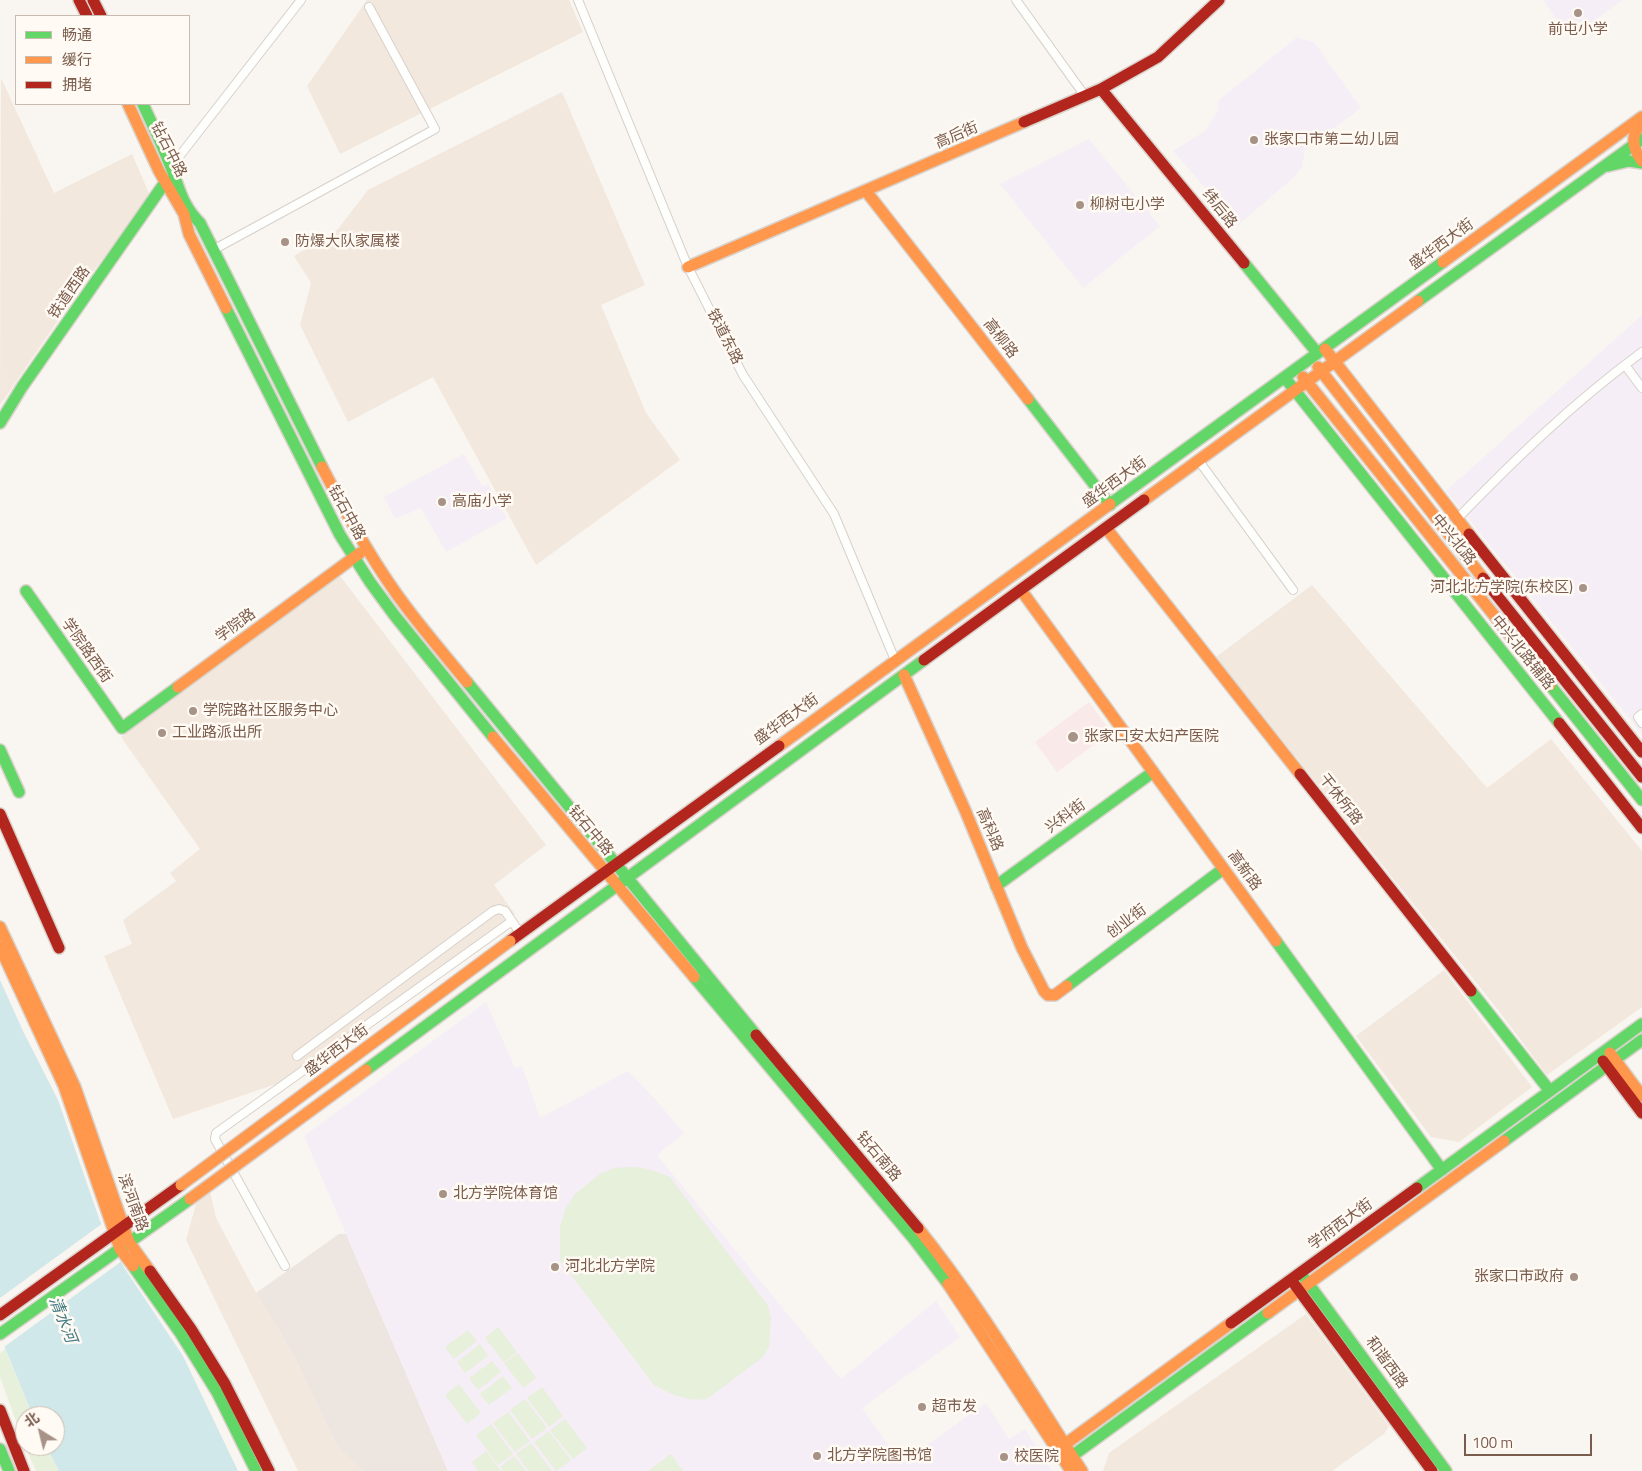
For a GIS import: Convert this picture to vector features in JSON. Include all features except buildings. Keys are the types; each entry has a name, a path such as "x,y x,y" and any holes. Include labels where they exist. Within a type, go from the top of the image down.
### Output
{"main road":[{"path":"79,0 86,15"},
{"path":"93,0 100,15"},
{"name":"高后街","path":"688,267 1100,89 1158,57 1219,0"},
{"name":"纬后路","path":"1100,89 1317,352"},
{"name":"钻石中路","path":"128,105 159,171 184,214 189,234 340,535 394,616 617,887"},
{"name":"钻石中路","path":"142,105 190,213 200,223 343,508 367,548 406,607 628,879"},
{"path":"1642,119 1636,128 1638,141 1634,150 1642,162"},
{"name":"盛华西大街","path":"0,1315 181,1185 510,940 1285,378 1317,352 1642,119"},
{"path":"1601,147 1624,138 1638,141"},
{"name":"盛华西大街","path":"0,1334 123,1247 1638,141"},
{"path":"1602,168 1629,161 1642,162"},
{"name":"铁道西路","path":"0,423 22,387 166,181"},
{"name":"高柳路","path":"866,191 1110,505"},
{"path":"1235,414 1252,393 1317,352 1335,362 1642,752"},
{"name":"中兴北路","path":"1317,352 1322,372 1642,777"},
{"name":"中兴北路","path":"1297,369 1642,800"},
{"name":"中兴北路辅路","path":"1285,378 1642,828"},
{"name":"干休所路","path":"1106,528 1550,1090"},
{"name":"学院路","path":"122,728 367,548"},
{"name":"高新路","path":"1021,590 1442,1170"},
{"name":"学院路西街","path":"26,591 122,728"},
{"name":"高科路","path":"904,675 965,810 1022,948 1048,996"},
{"path":"0,750 19,792"},
{"path":"752,764 763,778"},
{"name":"兴科街","path":"996,886 1153,772"},
{"path":"0,814 59,948"},
{"name":"创业街","path":"1048,996 1055,995 1223,869"},
{"name":"钻石南路","path":"628,879 725,999 937,1252 1005,1351 1069,1463 1082,1471"},
{"name":"钻石南路","path":"617,887 777,1074 913,1238 953,1291 1061,1447"},
{"name":"滨河南路","path":"0,927 75,1087 116,1232"},
{"name":"滨河南路","path":"0,948 64,1086 123,1247 217,1392 256,1471"},
{"name":"学府西大街","path":"1061,1447 1642,1024"},
{"name":"学府西大街","path":"1069,1463 1309,1283 1642,1040"},
{"path":"1603,1052 1642,1114"},
{"path":"1611,1063 1642,1096"},
{"name":"滨河南路","path":"123,1247 191,1329 220,1376 269,1471"},
{"name":"和谐西路","path":"1296,1276 1309,1283 1446,1471"},
{"name":"和谐西路","path":"1296,1276 1299,1291 1432,1471"},
{"path":"0,1410 24,1471"},
{"path":"0,1449 9,1471"}],"street":[{"path":"171,167 302,0"},
{"name":"铁道东路","path":"578,0 688,267 743,375 834,514 895,660"},
{"path":"1016,0 1085,96"},
{"path":"213,250 435,129 369,7"},
{"path":"1457,518 1539,436 1568,410 1642,352"},
{"path":"1625,365 1642,388"},
{"path":"1199,461 1293,590"},
{"path":"1642,714 1638,717 1642,723"},
{"path":"297,1056 493,911 499,909 505,911 520,933"},
{"path":"285,1266 215,1139 216,1133 512,921"}],"shaded area":[{"path":"367,0 569,0 583,32 340,154 307,86"},
{"name":"前屯小学","path":"1543,0 1622,0 1587,26 1562,27"},
{"name":"张家口市第二幼儿园","path":"1296,38 1314,42 1361,108 1305,149 1302,167 1294,177 1238,225 1173,151 1205,131 1218,111 1219,100"},
{"path":"1,78 54,193 132,154 151,198 83,284 0,405"},
{"path":"562,92 645,285 601,305 646,413 680,460 536,565 433,377 348,422 300,325 311,283 294,256 338,229 368,190"},
{"name":"柳树屯小学","path":"1089,139 1160,226 1083,288 1000,184"},
{"name":"河北北方学院(东校区)","path":"1642,315 1642,734 1446,491"},
{"name":"高庙小学","path":"464,454 482,486 488,484 507,518 446,552 421,508 395,519 384,497"},
{"path":"340,576 546,845 494,885 515,914 279,1083 173,1119 104,956 132,944 123,920 176,881 170,873 200,849 121,737"},
{"path":"1312,585 1487,788 1551,739 1642,851 1642,1007 1547,1075 1499,1011 1216,657"},
{"name":"张家口安太妇产医院","path":"1089,702 1111,732 1057,772 1035,742"},
{"path":"1444,970 1532,1087 1459,1142 1431,1137 1356,1036"},
{"name":"河北北方学院","path":"486,1002 515,1068 522,1066 540,1118 628,1071 655,1099 684,1133 657,1155 841,1379 936,1301 960,1337 862,1408 901,1463 986,1403 1009,1439 1025,1429 1052,1471 448,1471 304,1136"},
{"path":"210,1191 216,1218 256,1293 294,1356 337,1446 363,1471 298,1471 186,1240 196,1204"},
{"path":"339,1234 346,1234 448,1471 363,1471 337,1446 294,1356 256,1293"},
{"path":"1306,1314 1389,1426 1384,1434 1332,1471 1103,1471 1109,1453"}],"green space":[{"path":"629,1167 650,1170 670,1177 768,1306 771,1319 769,1347 763,1357 707,1399 700,1400 679,1396 654,1385 560,1260 560,1227 565,1210 575,1194 600,1174 614,1168"},
{"path":"498,1327 517,1352 504,1362 485,1338"},
{"path":"468,1330 477,1341 454,1359 445,1347"},
{"path":"480,1344 488,1356 465,1373 457,1362"},
{"path":"5,1349 29,1406 15,1406 15,1418 0,1377 0,1353"},
{"path":"518,1353 536,1378 523,1388 504,1363"},
{"path":"492,1361 501,1372 478,1390 469,1378"},
{"path":"503,1376 512,1388 489,1405 480,1394"},
{"path":"459,1384 481,1413 467,1424 445,1395"},
{"path":"542,1387 563,1416 549,1427 527,1398"},
{"path":"525,1399 547,1428 532,1439 510,1410"},
{"path":"508,1412 530,1441 515,1452 493,1423"},
{"path":"565,1419 587,1448 573,1459 550,1430"},
{"path":"491,1424 513,1454 498,1465 476,1435"},
{"path":"549,1431 571,1460 556,1471 534,1442"},
{"path":"531,1443 552,1471 529,1471 516,1454"},
{"path":"486,1451 501,1471 478,1471 472,1462"},
{"path":"671,1454 683,1471 648,1471"},
{"path":"29,1456 51,1456 59,1471 36,1471"},
{"path":"514,1456 526,1471 503,1471 500,1467"}],"water":[{"name":"清水河","path":"0,980 58,1100 100,1221 123,1266 183,1356 238,1471 59,1471 51,1456 65,1456 65,1406 29,1406 0,1336"}],"pier":[{"path":"103,1223 122,1261 4,1347 0,1336 0,1298"}],"traffic: fast":[{"path":"143,105 164,149 182,196 200,223 322,467"},
{"path":"1418,301 1642,139"},
{"path":"1608,166 1629,161 1642,163"},
{"path":"0,423 22,387 166,181"},
{"path":"1110,504 1443,262"},
{"path":"1244,263 1314,349"},
{"path":"226,308 340,535 370,582 395,616 493,737"},
{"path":"1285,378 1559,723"},
{"path":"1028,399 1110,505"},
{"path":"26,591 122,728 178,687"},
{"path":"521,956 924,660"},
{"path":"467,682 756,1035"},
{"path":"1550,685 1642,800"},
{"path":"0,750 19,792"},
{"path":"996,886 1153,772"},
{"path":"1067,986 1223,869"},
{"path":"1276,941 1442,1170"},
{"path":"366,1070 521,956"},
{"path":"694,977 913,1238 948,1284"},
{"path":"1471,991 1550,1091"},
{"path":"1417,1188 1642,1024"},
{"path":"1504,1141 1642,1040"},
{"path":"0,1334 190,1199"},
{"path":"133,1266 181,1334 217,1392 256,1471"},
{"path":"1305,1279 1446,1471"},
{"path":"1068,1459 1268,1313"},
{"path":"0,1449 9,1471"}],"traffic: slow":[{"path":"128,105 159,171 184,214 189,234 226,308"},
{"path":"1443,262 1642,117"},
{"path":"1642,121 1634,136 1634,146 1642,161"},
{"path":"688,267 1024,122"},
{"path":"866,191 1028,399"},
{"path":"1144,500 1418,301"},
{"path":"1325,349 1469,534"},
{"path":"1318,367 1483,578"},
{"path":"1303,377 1550,685"},
{"path":"322,467 351,522 383,575 414,617 467,682"},
{"path":"779,746 1110,504"},
{"path":"1106,528 1300,774"},
{"path":"178,687 360,553"},
{"path":"1021,590 1276,941"},
{"path":"904,675 965,810 1022,948 1044,991 1048,995 1055,995 1067,986"},
{"path":"493,737 694,977"},
{"path":"0,927 75,1087 129,1242 150,1271"},
{"path":"181,1185 510,941"},
{"path":"0,947 64,1086 120,1249 133,1266"},
{"path":"1610,1053 1642,1096"},
{"path":"190,1199 366,1070"},
{"path":"1268,1313 1504,1141"},
{"path":"918,1228 983,1317 1082,1471"},
{"path":"948,1284 1071,1471"},
{"path":"1060,1448 1231,1323"}],"traffic: jam":[{"path":"79,0 86,15"},
{"path":"93,0 100,15"},
{"path":"1024,122 1101,89 1158,57 1219,0"},
{"path":"1101,89 1244,263"},
{"path":"924,660 1144,500"},
{"path":"1469,534 1642,752"},
{"path":"1483,578 1642,777"},
{"path":"1559,723 1642,828"},
{"path":"510,941 779,746"},
{"path":"1300,774 1471,991"},
{"path":"0,814 59,948"},
{"path":"756,1035 918,1228"},
{"path":"1603,1061 1642,1113"},
{"path":"0,1315 181,1185"},
{"path":"1231,1323 1417,1188"},
{"path":"150,1271 191,1329 225,1384 269,1471"},
{"path":"1295,1285 1432,1471"},
{"path":"0,1410 24,1471"}],"place":[{"name":"前屯小学","path":"1578,13"},
{"name":"张家口市第二幼儿园","path":"1254,140"},
{"name":"柳树屯小学","path":"1080,205"},
{"name":"防爆大队家属楼","path":"285,242"},
{"name":"高庙小学","path":"442,502"},
{"name":"河北北方学院(东校区)","path":"1583,588"},
{"name":"学院路社区服务中心","path":"193,711"},
{"name":"工业路派出所","path":"162,733"},
{"name":"张家口安太妇产医院","path":"1073,737"},
{"name":"北方学院体育馆","path":"443,1194"},
{"name":"河北北方学院","path":"555,1267"},
{"name":"张家口市政府","path":"1574,1277"},
{"name":"超市发","path":"922,1407"},
{"name":"北方学院图书馆","path":"817,1456"},
{"name":"校医院","path":"1004,1457"}]}
